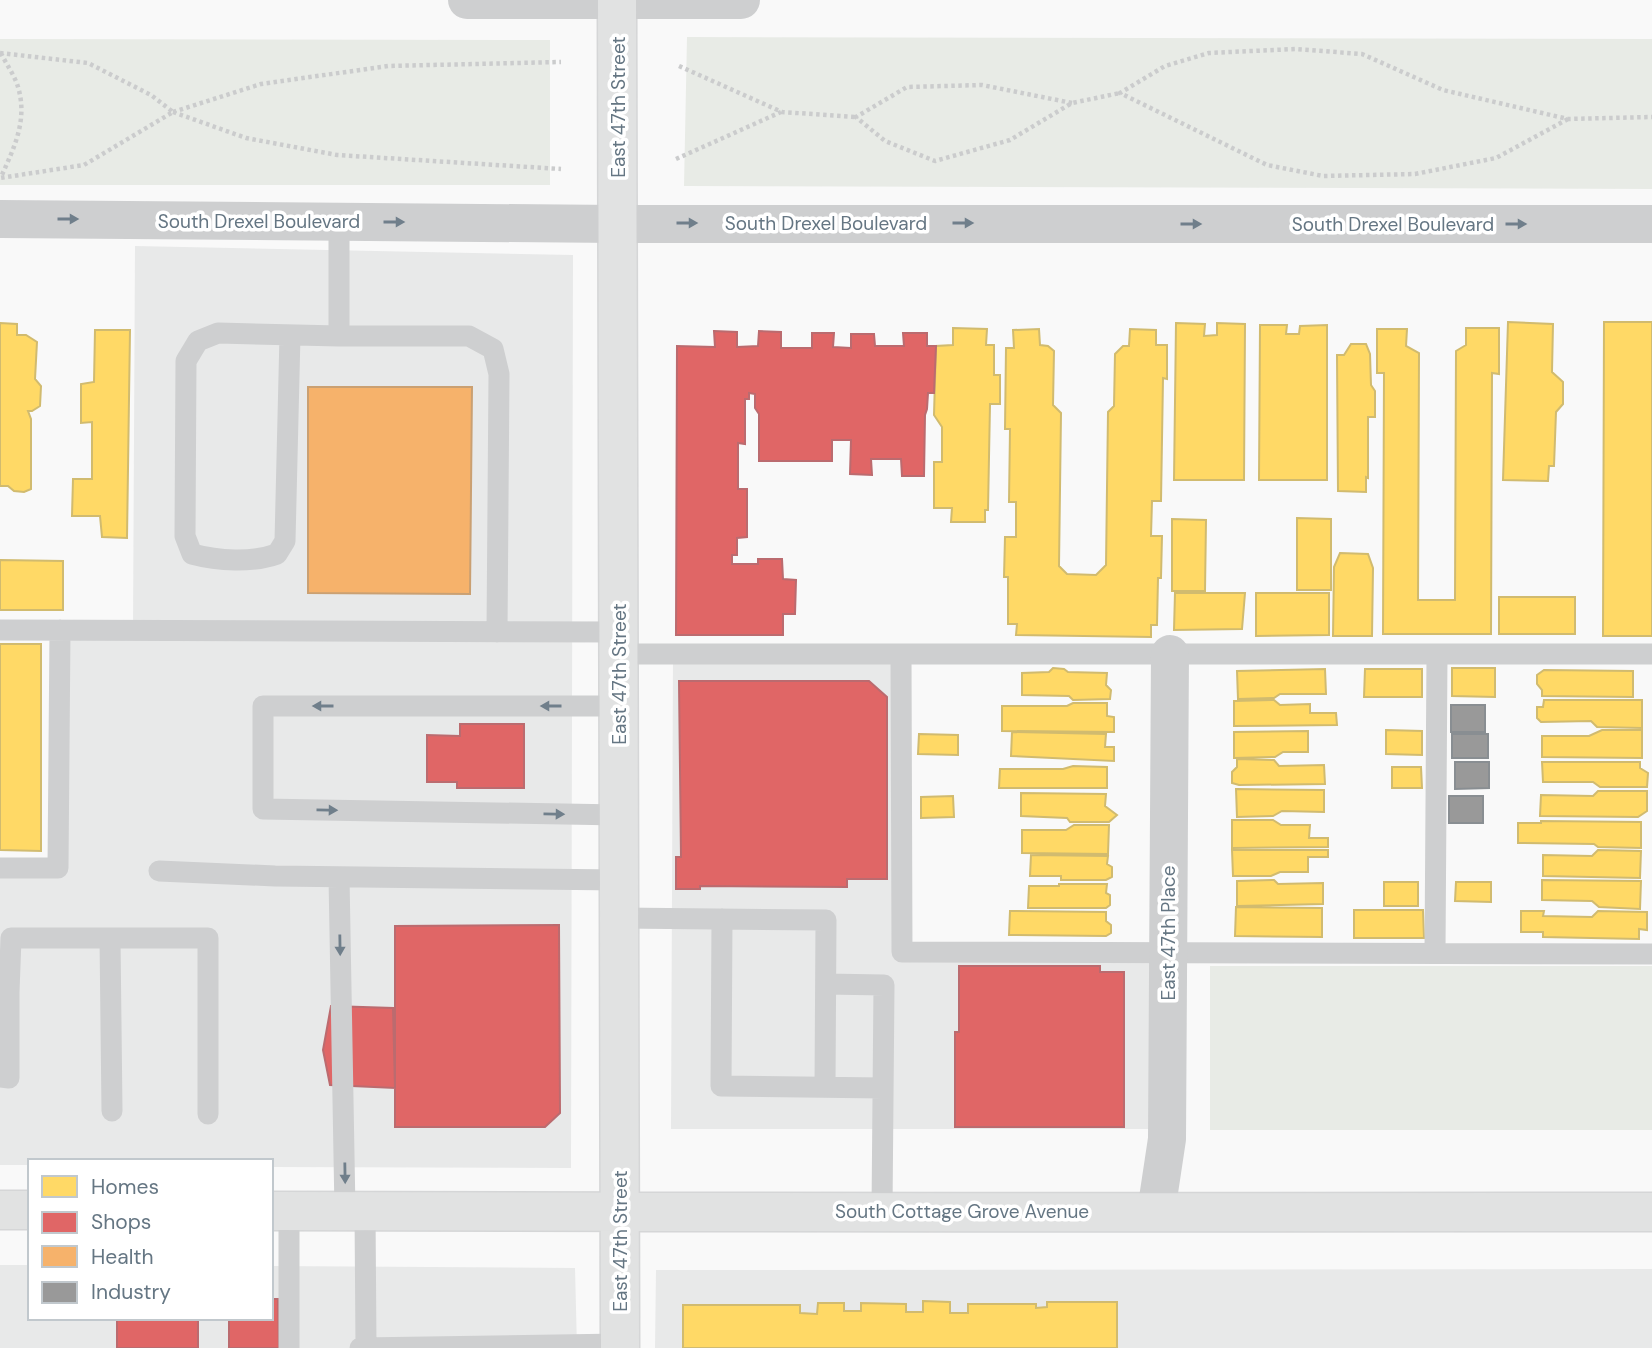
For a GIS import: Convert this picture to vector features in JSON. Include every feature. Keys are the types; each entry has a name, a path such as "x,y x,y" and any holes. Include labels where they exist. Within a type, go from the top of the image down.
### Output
{"main road":[{"name":"East 47th Street","path":"617,0 620,1346"},
{"path":"0,1210 28,1210"},
{"name":"South Cottage Grove Avenue","path":"280,1211 1284,1214 1652,1212"}],"street":[{"path":"467,0 741,0"},
{"name":"South Drexel Boulevard","path":"0,219 618,224 1652,224"},
{"name":"East 47th Place","path":"1156,1212 1167,1139 1170,654"}],"lane":[{"path":"339,222 339,335"},
{"path":"290,335 285,541 277,554 262,560 207,558 192,554 185,536 186,360 198,341 218,333 469,336 493,349 499,374 498,632"},
{"path":"0,630 498,632 619,643 901,654 1652,654"},
{"path":"0,868 58,868 60,630"},
{"path":"901,654 902,952 1652,954"},
{"path":"1435,952 1437,654"},
{"path":"619,706 263,706 263,810 620,815"},
{"path":"159,872 620,880"},
{"path":"339,877 363,1347 620,1346"},
{"path":"620,918 826,920 825,1087"},
{"path":"722,919 721,1086 883,1088"},
{"path":"5,1077 5,992 11,938 208,938 208,1114"},
{"path":"110,938 112,1111"},
{"path":"826,984 884,985 882,1211"},
{"path":"280,1211 289,1348"}],"path":[{"path":"856,117 885,141 935,161 1010,140 1072,103 1120,93 1165,66 1209,53 1295,50 1362,54 1443,90 1568,119 1652,117"},
{"path":"0,53 88,63 150,95 173,112 246,138 337,155 561,169"},
{"path":"0,53 18,87 22,116 17,141 0,178"},
{"path":"0,178 84,164 173,112 261,84 388,66 561,62"},
{"path":"679,66 782,112 856,117 907,87 982,85 1072,103"},
{"path":"1120,93 1267,165 1323,176 1415,174 1496,158 1568,119"},
{"path":"676,159 782,112"}],"shaded area":[{"path":"687,37 1652,39 1652,189 684,186"},
{"path":"0,39 550,40 550,185 0,185"},
{"path":"135,246 573,255 571,1168 273,1167 273,1159 28,1159 28,1165 0,1165 0,868 57,868 60,630 133,630"},
{"path":"673,656 899,656 898,957 1166,956 1163,1129 671,1129"},
{"path":"1210,966 1652,966 1652,1130 1210,1130"},
{"path":"0,1265 28,1265 28,1320 273,1320 273,1266 575,1268 577,1348 0,1348"},
{"path":"1652,1269 1652,1348 655,1348 656,1270"}],"building: Homes":[{"path":"1508,322 1553,324 1552,372 1563,382 1563,404 1556,412 1554,466 1549,466 1548,481 1503,480"},
{"path":"1604,322 1652,322 1652,636 1603,636"},
{"path":"0,323 17,324 17,335 26,335 37,342 35,379 41,386 40,406 28,411 31,419 31,489 24,492 0,486"},
{"path":"1176,323 1205,324 1204,336 1217,335 1217,323 1245,324 1244,480 1174,480"},
{"path":"1260,325 1287,325 1286,334 1299,334 1300,326 1327,325 1327,480 1259,480"},
{"path":"953,328 987,329 986,345 994,345 994,375 1000,375 1000,404 990,404 988,510 985,510 985,522 951,522 952,508 934,508 934,462 942,462 942,427 934,415 936,346 953,345"},
{"path":"1466,328 1499,328 1499,374 1492,373 1491,634 1383,634 1384,373 1377,373 1377,329 1407,329 1406,346 1419,353 1418,600 1455,600 1456,351 1466,345"},
{"path":"1039,329 1040,345 1048,346 1054,351 1053,405 1061,413 1059,566 1067,574 1096,575 1106,565 1108,412 1114,406 1115,354 1123,346 1129,346 1130,329 1156,330 1156,345 1167,345 1167,379 1163,378 1161,501 1152,501 1151,536 1162,536 1161,578 1158,578 1157,625 1151,625 1151,637 1016,635 1017,624 1008,624 1008,577 1004,577 1005,537 1016,537 1016,502 1009,502 1010,429 1005,429 1006,348 1014,348 1013,330"},
{"path":"95,330 130,330 127,538 102,537 100,516 72,516 73,479 92,479 92,422 81,423 81,384 94,382"},
{"path":"1351,344 1366,344 1370,354 1371,385 1375,391 1375,417 1368,417 1366,492 1338,491 1337,355 1344,355"},
{"path":"1297,518 1331,519 1331,590 1297,590"},
{"path":"1172,519 1206,520 1205,591 1172,591"},
{"path":"1340,553 1368,554 1373,568 1372,636 1333,636 1334,567"},
{"path":"0,560 63,561 63,610 0,610"},
{"path":"1175,593 1245,593 1242,629 1174,630"},
{"path":"1256,593 1329,593 1329,635 1256,636"},
{"path":"1499,597 1575,597 1575,634 1499,634"},
{"path":"0,644 41,644 41,851 0,850"},
{"path":"1053,668 1068,672 1107,673 1106,685 1111,690 1110,699 1073,700 1069,696 1022,695 1022,673 1049,672"},
{"path":"1452,668 1495,668 1495,697 1452,696"},
{"path":"1325,669 1326,694 1280,694 1274,698 1238,699 1237,671"},
{"path":"1365,669 1422,669 1422,697 1364,697"},
{"path":"1544,670 1633,671 1633,697 1542,696 1537,675"},
{"path":"1274,700 1280,705 1310,704 1310,713 1336,713 1337,725 1234,726 1234,701"},
{"path":"1544,700 1642,700 1642,728 1597,727 1591,721 1541,722 1537,718 1537,707 1543,707"},
{"path":"1073,703 1107,703 1107,716 1114,717 1114,732 1002,731 1002,706 1067,706"},
{"path":"1386,730 1422,731 1422,755 1386,754"},
{"path":"1602,730 1642,730 1642,758 1542,757 1542,736 1589,736"},
{"path":"1308,731 1308,752 1283,752 1275,757 1234,758 1234,732"},
{"path":"1012,732 1106,734 1105,747 1114,747 1114,761 1011,756"},
{"path":"919,734 958,735 958,755 918,754"},
{"path":"1237,759 1274,760 1279,766 1324,765 1325,784 1239,785 1232,783 1232,772 1237,767"},
{"path":"1542,762 1640,762 1640,768 1648,773 1647,787 1600,787 1593,782 1543,782"},
{"path":"1073,766 1107,767 1107,788 999,788 1000,769 1063,769"},
{"path":"1392,767 1421,767 1422,788 1392,788"},
{"path":"1236,789 1324,790 1324,812 1282,811 1273,816 1237,817"},
{"path":"1598,791 1647,791 1647,811 1638,817 1540,816 1541,795 1593,796"},
{"path":"1021,793 1106,794 1105,806 1117,815 1109,822 1070,822 1067,818 1021,816"},
{"path":"953,796 954,817 921,818 921,797"},
{"path":"1232,820 1273,820 1281,825 1310,825 1309,838 1328,838 1328,847 1232,848"},
{"path":"1641,822 1641,848 1518,843 1518,823"},
{"path":"1074,825 1109,825 1108,854 1022,853 1022,830 1066,830"},
{"path":"1232,850 1328,850 1328,857 1308,857 1308,872 1233,876"},
{"path":"1598,850 1641,851 1640,878 1543,876 1543,855 1592,856"},
{"path":"1031,855 1108,856 1107,864 1112,867 1112,877 1106,880 1061,880 1061,876 1030,876"},
{"path":"1274,880 1278,884 1323,883 1323,904 1237,906 1237,881"},
{"path":"1542,880 1641,881 1640,909 1599,907 1592,901 1542,900"},
{"path":"1384,882 1418,882 1418,906 1384,906"},
{"path":"1456,882 1491,882 1491,902 1455,901"},
{"path":"1107,884 1106,893 1110,895 1110,905 1106,908 1028,908 1029,886"},
{"path":"1236,907 1322,908 1322,937 1235,936"},
{"path":"1354,910 1423,910 1424,938 1354,938"},
{"path":"1010,911 1106,912 1111,933 1106,936 1009,935"},
{"path":"1521,911 1544,911 1543,916 1592,917 1598,911 1647,912 1647,930 1639,929 1639,939 1543,937 1543,932 1521,932"},
{"path":"923,1301 950,1302 950,1313 968,1313 968,1304 1036,1304 1036,1308 1047,1307 1047,1302 1117,1302 1117,1348 683,1348 683,1305 800,1305 800,1313 817,1314 818,1303 844,1303 844,1311 861,1311 861,1303 906,1304 906,1312 923,1312"}],"building: Shops":[{"path":"714,331 737,332 737,347 758,346 759,331 781,332 781,348 812,348 812,333 834,333 833,347 851,348 851,334 874,334 875,346 904,346 903,333 927,333 927,346 936,346 934,393 928,393 925,415 924,476 902,476 901,459 871,459 872,475 850,474 851,440 832,440 832,461 759,461 759,414 755,408 755,394 749,393 749,399 745,399 745,444 738,443 738,489 747,489 747,537 737,538 737,555 732,555 732,564 758,564 758,559 782,559 783,579 796,580 795,614 783,614 783,635 676,635 677,346 715,347"},
{"path":"679,681 869,681 887,697 887,879 847,879 847,887 700,886 700,889 676,889 676,857 681,857"},
{"path":"460,724 524,724 524,788 457,788 457,782 427,782 427,735 460,736"},
{"path":"559,925 560,1113 545,1127 395,1127 395,926"},
{"path":"959,966 1100,966 1100,972 1124,972 1124,1127 955,1127 955,1032 959,1032"},
{"path":"331,1006 393,1008 395,1088 330,1085 323,1050"},
{"path":"273,1299 278,1299 279,1348 229,1348 229,1320 273,1320"},
{"path":"117,1320 198,1320 198,1348 117,1348"}],"building: Health":[{"path":"308,387 472,387 470,594 308,593"}],"building: Industry":[{"path":"1451,705 1485,705 1485,732 1451,732"},
{"path":"1452,734 1488,734 1488,758 1452,758"},
{"path":"1455,762 1489,762 1489,788 1455,789"},
{"path":"1449,796 1483,796 1483,823 1449,823"}]}
